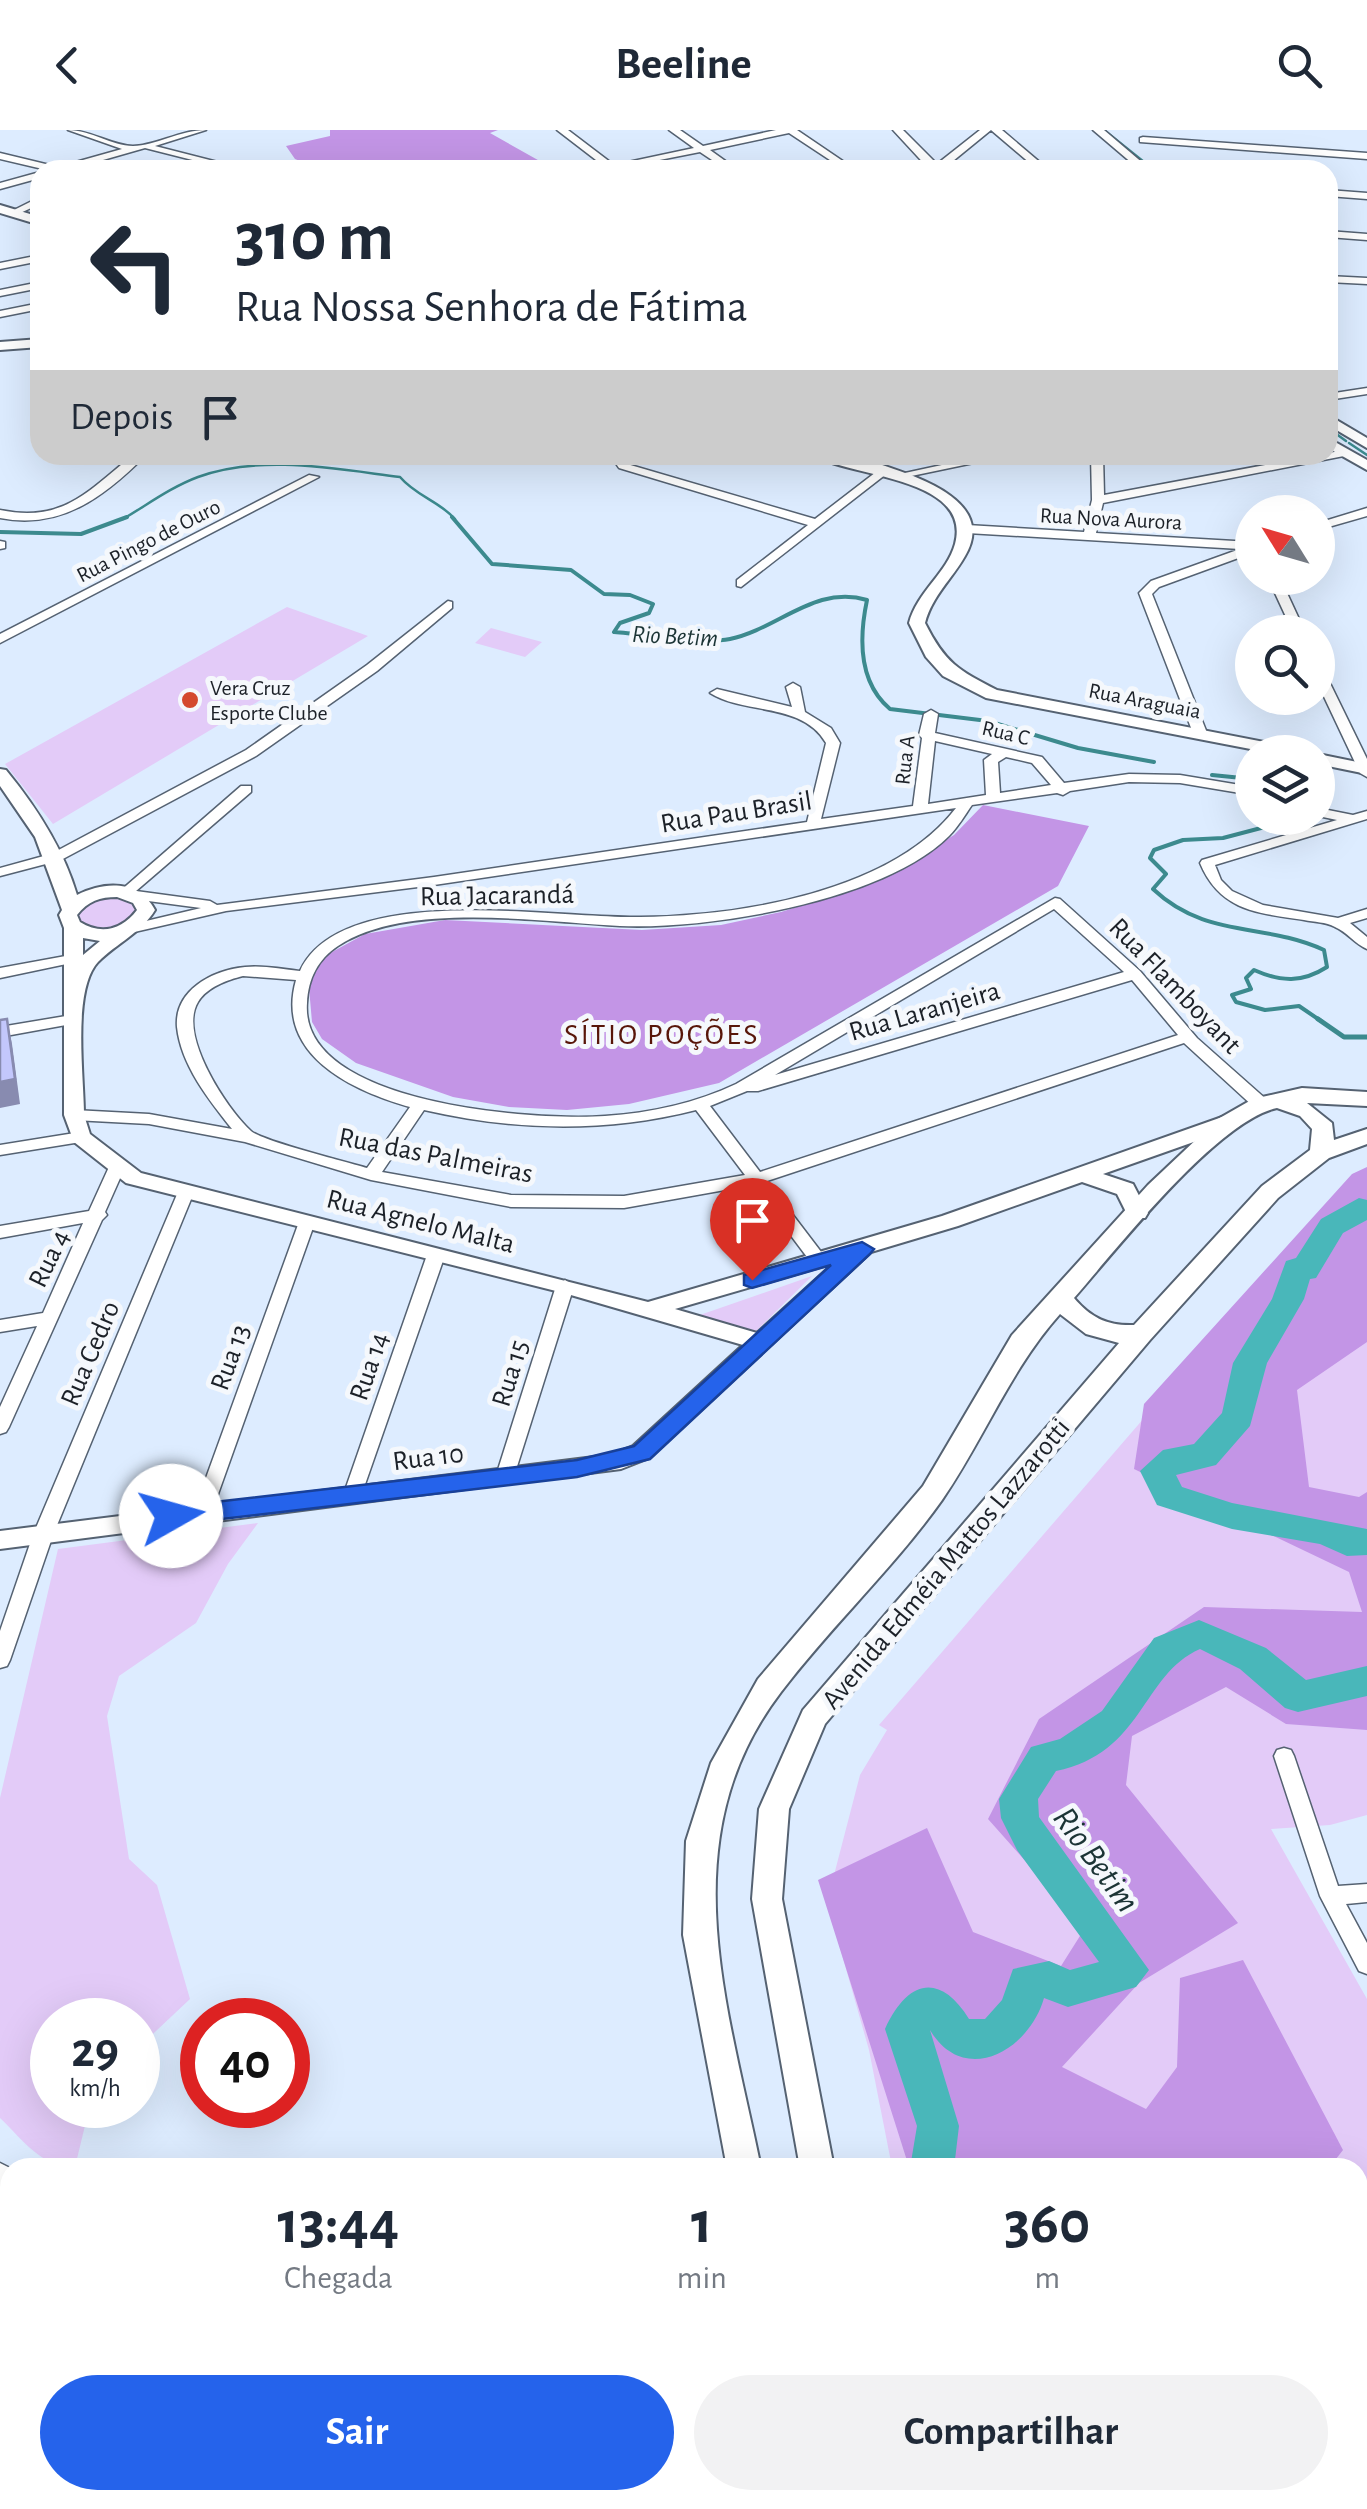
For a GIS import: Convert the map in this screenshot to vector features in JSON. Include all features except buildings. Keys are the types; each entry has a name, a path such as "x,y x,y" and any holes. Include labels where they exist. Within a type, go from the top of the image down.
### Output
{"main road":[{"name":"Avenida Edméia Mattos Lazzarotti","path":"742,2158 699,1935 701,1841 721,1772 768,1687 932,1493 1022,1341 1136,1213 1232,1120 1269,1102 1302,1095 1367,1099"},
{"path":"1269,1102 1308,1111 1318,1120 1324,1128 1321,1153"},
{"name":"Avenida Edméia Mattos Lazzarotti","path":"815,2158 768,1900 774,1809 813,1718 1141,1334 1270,1192 1321,1153 1367,1136"},
{"path":"1060,1297 1075,1318 1100,1333 1141,1334"}],"street":[{"path":"74,130 134,150"},
{"path":"96,160 201,130"},
{"path":"562,130 602,160"},
{"path":"674,130 717,160"},
{"path":"650,160 790,130 836,160"},
{"path":"898,130 926,160"},
{"path":"948,160 986,130"},
{"path":"996,130 1032,160"},
{"path":"1098,130 1134,160"},
{"path":"1143,140 1367,156"},
{"path":"148,146 210,160"},
{"path":"0,156 30,163"},
{"path":"0,186 30,178"},
{"path":"1338,194 1367,196"},
{"path":"15,212 30,205"},
{"path":"0,208 30,217"},
{"path":"1338,235 1367,236"},
{"path":"0,266 30,260"},
{"path":"1338,279 1363,281 1367,292"},
{"path":"0,294 30,287"},
{"path":"0,314 30,308"},
{"path":"0,350 30,346"},
{"path":"0,350 30,352"},
{"path":"1338,395 1367,391"},
{"path":"1338,425 1367,444"},
{"path":"1338,448 1367,466"},
{"path":"1338,454 1345,453"},
{"path":"4,516 26,520 80,507 128,465"},
{"path":"633,465 817,524"},
{"path":"876,465 945,497 958,508 967,529"},
{"path":"741,583 817,524 891,474 945,465"},
{"path":"1089,538 1098,500 1097,465"},
{"path":"1098,500 1282,465"},
{"name":"Rua Pingo de Ouro","path":"0,639 314,477"},
{"path":"1335,522 1367,512"},
{"name":"Rua Nova Aurora","path":"967,529 1235,546"},
{"name":"Rua Araguaia","path":"967,529 960,551 920,609 918,624 934,657 949,672 992,694 1235,748"},
{"path":"1200,733 1145,592 1235,554"},
{"path":"0,872 58,862 252,752 372,668 448,605"},
{"path":"794,687 799,711"},
{"path":"717,693 758,706 799,711 830,736 832,743 813,825"},
{"name":"Rua Araguaia","path":"1049,707 1235,740"},
{"path":"1335,707 1366,772"},
{"name":"Rua A","path":"920,809 931,714"},
{"name":"Rua C","path":"926,735 1037,760 1064,791"},
{"path":"993,800 991,760 1006,752"},
{"path":"1335,763 1366,772"},
{"path":"1335,768 1366,772"},
{"path":"0,774 27,806 58,862 72,918 71,989 78,1126"},
{"name":"Rua Pau Brasil","path":"127,930 226,907 434,881 1154,776 1235,788"},
{"path":"72,918 88,896 123,893 246,789"},
{"name":"Rua Jacarandá","path":"306,976 314,958 346,936 440,916 530,913 639,922 748,912 816,896 879,872 954,827 966,804"},
{"path":"1335,814 1361,817"},
{"path":"1361,817 1208,864 1210,874 1231,896 1248,905 1340,922 1367,914"},
{"path":"58,862 123,893 146,910 100,950 71,989"},
{"path":"434,881 440,916"},
{"name":"Rua Pau Brasil","path":"123,893 226,907"},
{"name":"Rua Flamboyant","path":"727,1094 1054,902 1136,974 1188,1036 1269,1102"},
{"path":"72,918 99,936 127,930"},
{"path":"1340,922 1367,945"},
{"path":"0,973 100,950"},
{"path":"247,1137 196,1067 182,1018 188,1002 209,985 234,974 306,976 299,1001 300,1028 310,1044 354,1080 421,1102 490,1118 629,1119 727,1094"},
{"name":"Rua Laranjeira","path":"727,1094 1136,974"},
{"path":"0,1032 72,1020"},
{"name":"Rua das Palmeiras","path":"0,1150 78,1126 149,1119 247,1137 371,1175 511,1201 624,1202 756,1179 1188,1036"},
{"path":"371,1175 421,1102"},
{"path":"699,1103 819,1261"},
{"path":"650,1309 862,1249 1084,1175 1232,1120"},
{"name":"Rua Agnelo Malta","path":"78,1126 117,1167 134,1178 565,1286 758,1341"},
{"name":"Rua 4","path":"0,1427 99,1215 117,1167"},
{"path":"1084,1175 1125,1189 1136,1213"},
{"name":"Rua Cedro","path":"0,1660 42,1535 186,1192"},
{"path":"0,1232 99,1215"},
{"name":"Rua 13","path":"203,1512 307,1222"},
{"name":"Rua 10","path":"0,1540 614,1463 642,1452 862,1249"},
{"name":"Rua 14","path":"352,1496 436,1255"},
{"name":"Rua 15","path":"506,1476 565,1286"},
{"path":"0,1326 49,1318"},
{"path":"1284,1756 1332,1896 1367,1964"},
{"path":"1332,1896 1367,1893"}],"shaded area":[{"path":"330,130 498,130 490,133 538,160 297,160 286,146 330,136"},
{"name":"Vera Cruz Esporte Clube","path":"287,607 368,636 53,824 5,764"},
{"path":"491,628 542,642 525,657 475,643"},
{"path":"983,805 1089,826 1058,886 719,1083 629,1104 567,1110 509,1107 453,1097 356,1063 322,1039 312,1022 309,988 321,958 365,934 445,920 642,930 721,925 781,912 876,882 954,835"},
{"path":"111,896 135,904 137,912 110,928 79,922 77,914 89,901"},
{"path":"1367,1167 1367,1342 1297,1390 1309,1487 1359,1497 1367,1492 1367,1730 1286,1724 1226,1687 1132,1736 1126,1785 1238,1923 1139,1983 1062,2067 1146,2109 1177,2067 1180,1978 1243,1960 1343,2150 1337,2158 906,2158 818,1880 927,1828 973,1932 1061,1966 1085,1928 988,1819 1039,1719 1204,1607 1362,1612 1349,1572 1134,1469 1144,1404 1352,1174"},
{"path":"1367,1186 1367,1815 1330,1825 1271,1829 1367,1999 1367,2158 890,2158 869,2050 827,1902 860,1775 887,1730 879,1725 1315,1220"},
{"path":"812,1276 754,1333 697,1316"},
{"path":"258,1523 228,1564 196,1623 119,1676 107,1716 129,1859 157,1885 190,1998 180,1998 180,2008 160,2027 160,1998 30,1998 30,2128 84,2128 77,2158 43,2158 0,2118 0,1798 58,1549"}],"waterway":[{"path":"1104,130 1142,160"},
{"path":"1338,435 1346,441"},
{"path":"1349,443 1367,455"},
{"name":"Rio Betim","path":"125,518 198,477 222,470 272,465 400,477 455,519"},
{"name":"Rio Betim","path":"452,517 492,564 571,570 604,594 630,595 653,604 649,613 620,623 614,632 718,641 748,634 831,598 867,600 864,659 872,686 890,709 988,721 1078,748 1154,762"},
{"name":"Rio Betim","path":"0,532 81,534 125,518"},
{"name":"Rio Betim","path":"1212,775 1235,777"},
{"name":"Rio Betim","path":"1235,835 1183,840 1154,850 1150,858 1166,874 1153,889 1193,916 1324,950 1327,967 1318,972 1291,979 1254,970 1246,978 1251,989 1232,995 1236,1002 1265,1010 1299,1006 1321,1021"},
{"name":"Rio Betim","path":"1318,1019 1344,1037 1367,1037"},
{"name":"Rio Betim","path":"1367,1210 1359,1208 1332,1226 1305,1270 1297,1269 1288,1299 1250,1363 1238,1417 1204,1456 1175,1459 1157,1471 1169,1496 1232,1516 1328,1532 1347,1543 1367,1542"},
{"name":"Rio Betim","path":"933,2158 938,2126 906,2029 925,2005 939,2007 957,2037 995,2038 1020,2009 1028,1982 1049,1979 1068,1989 1129,1970 1046,1862 1020,1818 1017,1805 1021,1792 1044,1758 1069,1753 1115,1722 1167,1648 1199,1634 1253,1659 1278,1676 1298,1697 1367,1681"}],"place":[{"name":"Vera Cruz Esporte Clube","path":"190,700"}],"district":[{"name":"SÍTIO POÇÕES","path":"662,1034"}],"route":[{"path":"171,1516 614,1463 642,1452 862,1249 752,1280"}]}
